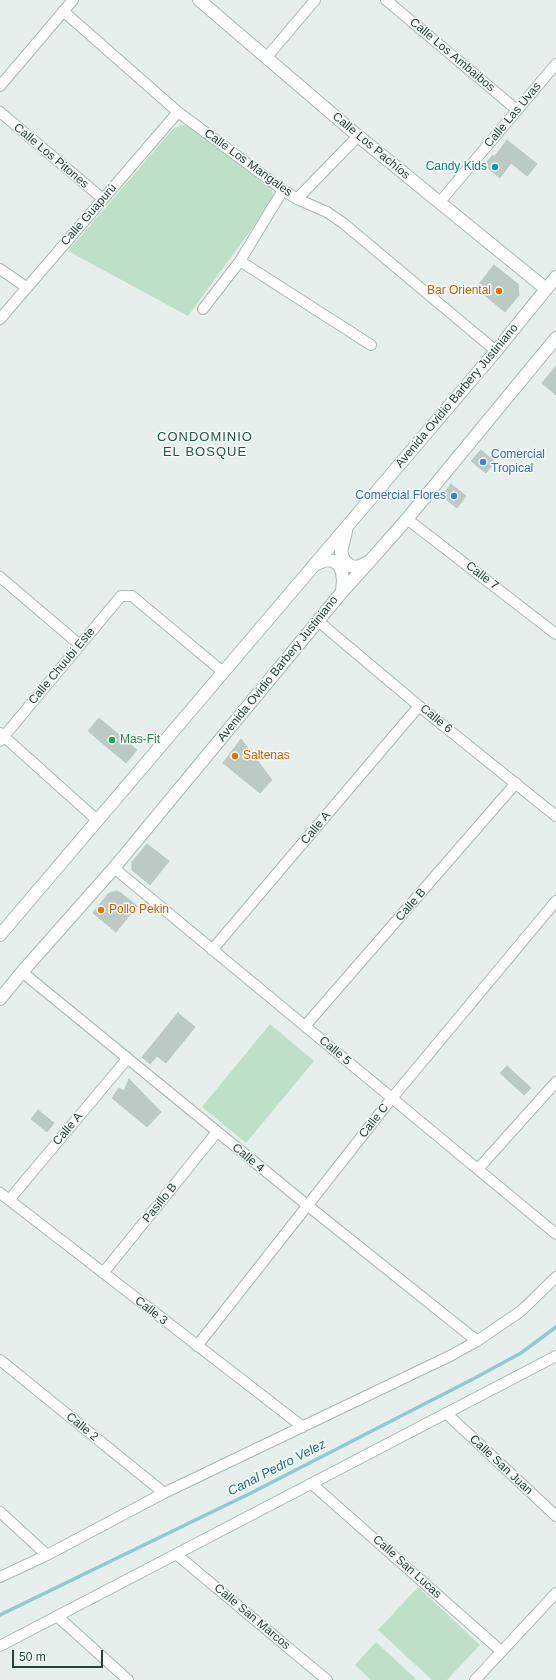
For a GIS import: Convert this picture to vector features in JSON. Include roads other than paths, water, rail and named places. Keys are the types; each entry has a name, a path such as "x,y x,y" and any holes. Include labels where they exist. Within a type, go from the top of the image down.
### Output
{"main road":[{"name":"Calle Los Pachíos","path":"200,0 358,136 546,289"},
{"name":"Avenida Ovidio Barbery Justiniano","path":"0,935 496,351 556,277"},
{"name":"Avenida Ovidio Barbery Justiniano","path":"0,999 114,868 342,592 407,519 556,338"},
{"path":"348,526 341,552 344,560 350,566 358,567 370,562"},
{"path":"316,564 327,560 333,561 339,565 343,580 342,592"}],"street":[{"path":"0,86 73,0"},
{"path":"267,57 315,0"},
{"name":"Calle Los Ambaibos","path":"386,0 517,110"},
{"name":"Calle Los Mangales","path":"63,11 178,112 283,190 297,199 327,212 343,223 496,351"},
{"name":"Calle Las Uvas","path":"439,203 556,64"},
{"name":"Calle Los Pitones","path":"0,112 102,199"},
{"name":"Calle Guapurú","path":"0,319 178,112"},
{"path":"297,199 358,136"},
{"path":"203,309 240,261 283,190"},
{"path":"240,261 371,344"},
{"path":"0,269 26,287"},
{"name":"Calle 7","path":"407,519 556,634"},
{"path":"0,577 80,645"},
{"name":"Calle Chuubi Este","path":"1,737 121,596 132,596 223,672"},
{"name":"Calle 6","path":"318,621 419,706 556,816"},
{"name":"Calle A","path":"212,950 419,706"},
{"path":"1,737 97,820"},
{"name":"Calle B","path":"305,1026 516,783"},
{"name":"Calle 5","path":"114,868 556,1234"},
{"name":"Calle C","path":"197,1346 392,1098 556,901"},
{"name":"Calle 4","path":"22,972 307,1205 477,1341"},
{"name":"Calle A","path":"9,1200 127,1059"},
{"path":"478,1169 556,1082"},
{"name":"Pasillo B","path":"103,1273 217,1132"},
{"name":"Calle 3","path":"0,1193 303,1427"},
{"path":"0,1577 47,1555 164,1493 452,1355 477,1341 521,1311 556,1277"},
{"path":"0,1646 556,1356"},
{"name":"Calle 2","path":"0,1360 164,1493"},
{"name":"Calle San Juan","path":"446,1413 556,1516"},
{"name":"Calle San Lucas","path":"312,1484 501,1651"},
{"path":"0,1512 47,1555"},
{"name":"Calle San Marcos","path":"176,1554 327,1680"},
{"path":"474,1680 556,1593"},
{"path":"57,1616 128,1680"}],"waterway":[{"name":"Canal Pedro Velez","path":"0,1615 253,1492 473,1379 521,1353 556,1327"}],"place":[{"name":"Candy Kids","path":"495,167"},
{"name":"Bar Oriental","path":"499,291"},
{"name":"Comercial Tropical","path":"483,462"},
{"name":"Comercial Flores","path":"454,496"},
{"name":"Mas-Fit","path":"112,740"},
{"name":"Saltenas","path":"235,756"},
{"name":"Pollo Pekin","path":"101,910"}],"district":[{"name":"CONDOMINIO EL BOSQUE","path":"205,444"}]}
